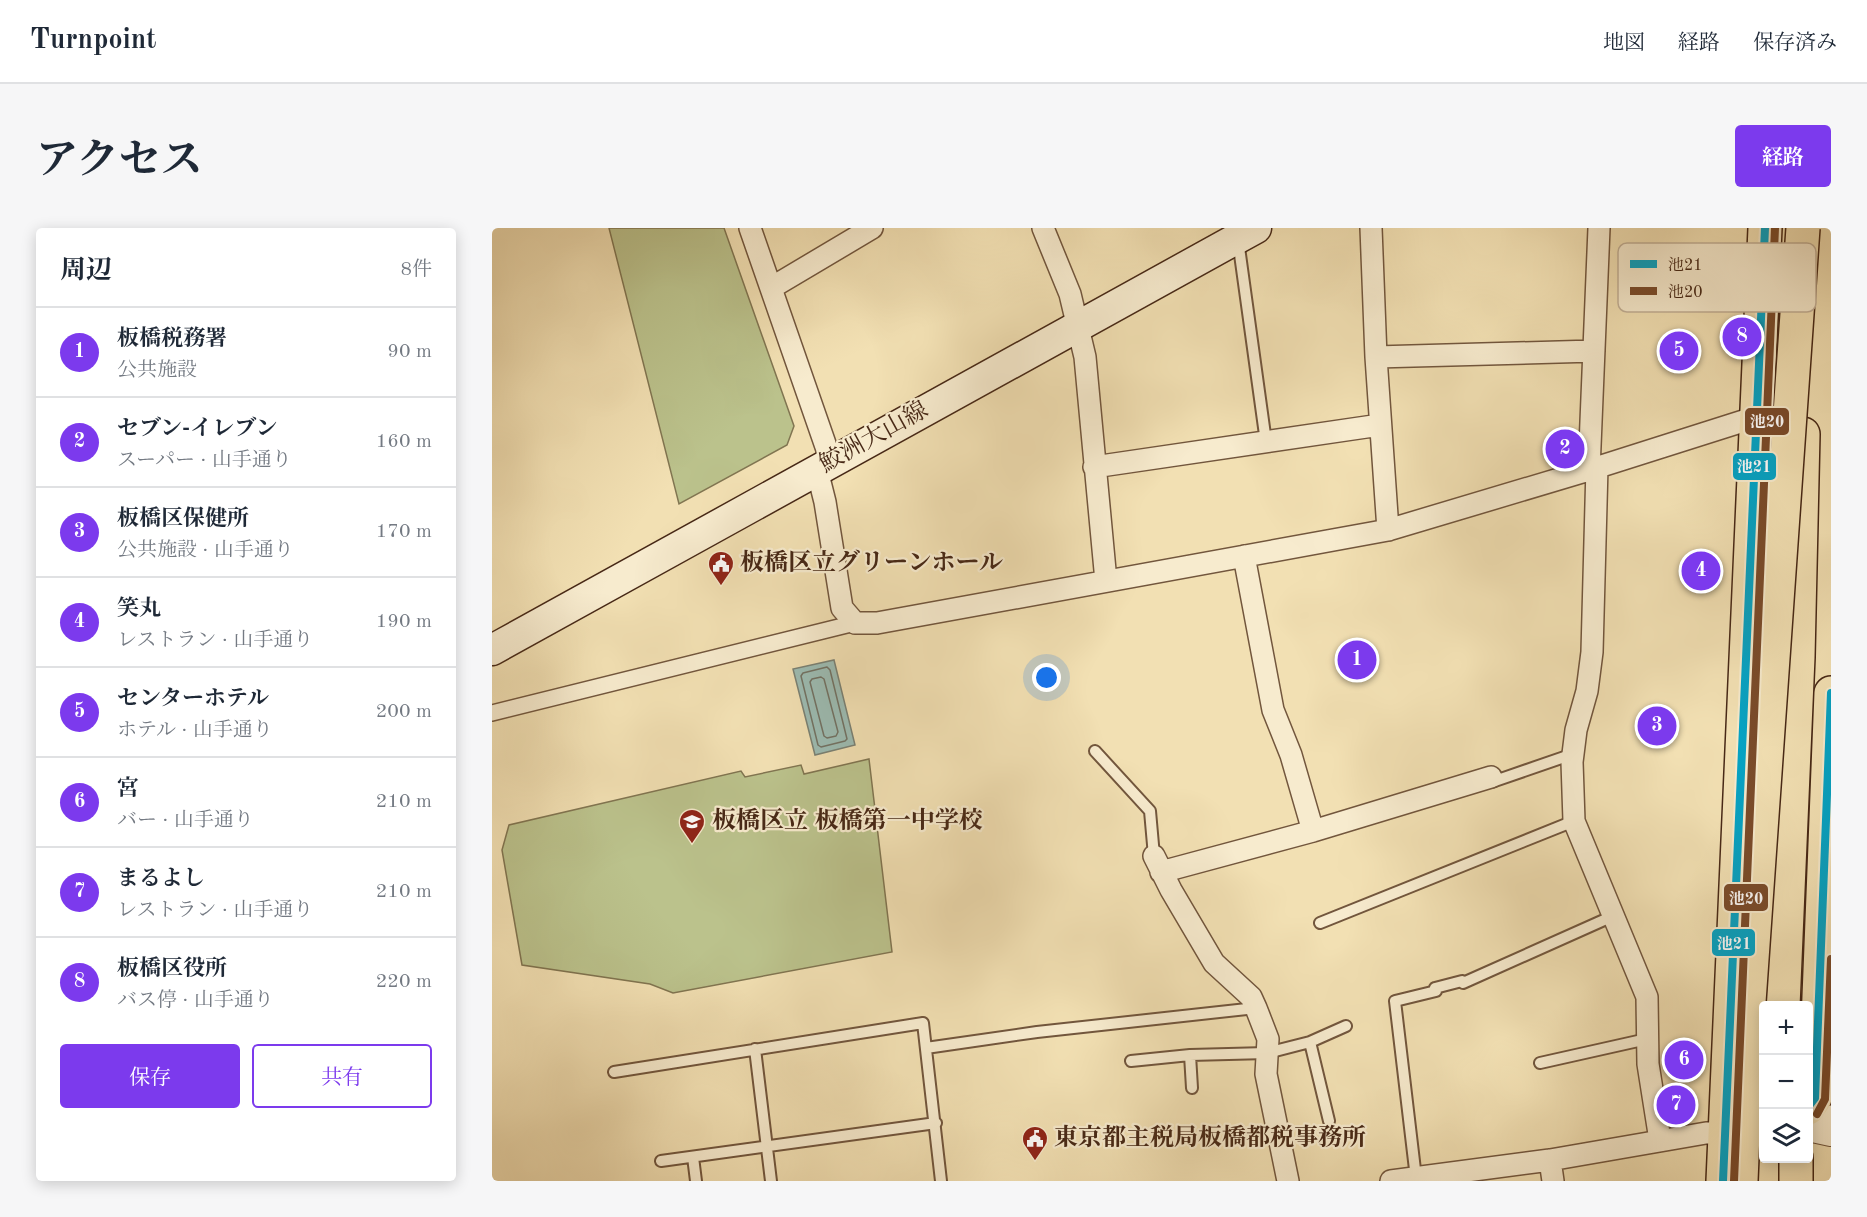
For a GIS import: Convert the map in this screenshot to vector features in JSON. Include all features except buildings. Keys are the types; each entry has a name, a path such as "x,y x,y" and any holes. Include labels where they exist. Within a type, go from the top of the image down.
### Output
{"main road":[{"path":"1764,243 1765,228"},
{"path":"1795,243 1796,228"},
{"path":"1802,243 1803,228"},
{"path":"1810,243 1811,228"},
{"name":"鮫洲大山線","path":"492,650 1243,232"},
{"path":"1723,1181 1761,312"},
{"path":"1735,1181 1742,1016 1790,312"},
{"path":"1741,1181 1748,1016 1797,312"},
{"path":"1783,1001 1798,657 1806,312"},
{"path":"1813,1101 1815,1098 1831,693"},
{"path":"1796,1181 1797,1163"}],"street":[{"path":"771,288 872,228"},
{"path":"1043,228 1070,294 1085,357 1106,581"},
{"path":"1371,228 1376,357 1388,530"},
{"path":"1599,228 1594,351 1592,652 1587,691 1576,730 1573,754 1574,821 1647,998 1648,1064 1660,1140"},
{"path":"752,229 824,466 825,502 842,608 855,623"},
{"path":"1376,357 1594,351"},
{"path":"492,713 855,623 877,622 1388,530 1593,469 1756,417"},
{"path":"1094,467 1380,425"},
{"path":"1244,556 1273,710 1291,755 1313,831"},
{"path":"1288,1181 1266,1074 1268,1039 1256,1008 1251,998 1214,963 1157,864 1313,831 1491,777"},
{"path":"1813,1122 1831,1116"},
{"path":"1391,1181 1552,1171 1660,1140 1706,1132 1759,1129"},
{"path":"1813,1129 1831,1133"}],"lane":[{"path":"1243,232 1266,442"},
{"path":"1095,751 1150,811 1157,864"},
{"path":"1491,777 1492,782 1573,754"},
{"path":"1320,923 1574,821"},
{"path":"1416,1178 1395,1001 1436,991 1435,988 1453,983 1462,981 1464,983 1613,916"},
{"path":"926,1048 1037,1032 1256,1008"},
{"path":"614,1072 923,1023 941,1181"},
{"path":"1131,1061 1190,1054 1267,1053 1310,1042 1346,1026"},
{"path":"1540,1063 1647,1039"},
{"path":"1310,1042 1329,1121"},
{"path":"755,1049 771,1181"},
{"path":"1190,1054 1192,1088"},
{"path":"661,1161 936,1123"},
{"path":"693,1157 696,1181"}],"green space":[{"path":"609,228 724,228 794,426 787,445 679,504"},
{"path":"869,759 892,952 673,993 650,984 522,965 502,850 509,825 741,771 745,777 801,765 804,774"}],"water":[{"path":"834,660 855,745 815,755 793,669"}],"transit line":[{"name":"池21","path":"1764,243 1765,228"},
{"name":"池20","path":"1774,243 1775,228"},
{"name":"池21","path":"1723,1181 1761,312"},
{"name":"池20","path":"1734,1181 1771,312"},
{"name":"池21","path":"1813,1101 1815,1098 1831,693"},
{"name":"池20","path":"1817,1114 1825,1099 1831,959"}],"place":[{"name":"板橋区役所","path":"1742,337"},
{"name":"センターホテル","path":"1679,351"},
{"name":"セブン-イレブン","path":"1565,449"},
{"name":"笑丸","path":"1701,571"},
{"name":"板橋区立グリーンホール","path":"721,587"},
{"name":"板橋税務署","path":"1357,660"},
{"name":"板橋区保健所","path":"1657,726"},
{"name":"板橋区立 板橋第一中学校","path":"692,845"},
{"name":"宮","path":"1684,1060"},
{"name":"まるよし","path":"1676,1105"},
{"name":"東京都主税局板橋都税事務所","path":"1035,1162"}]}
